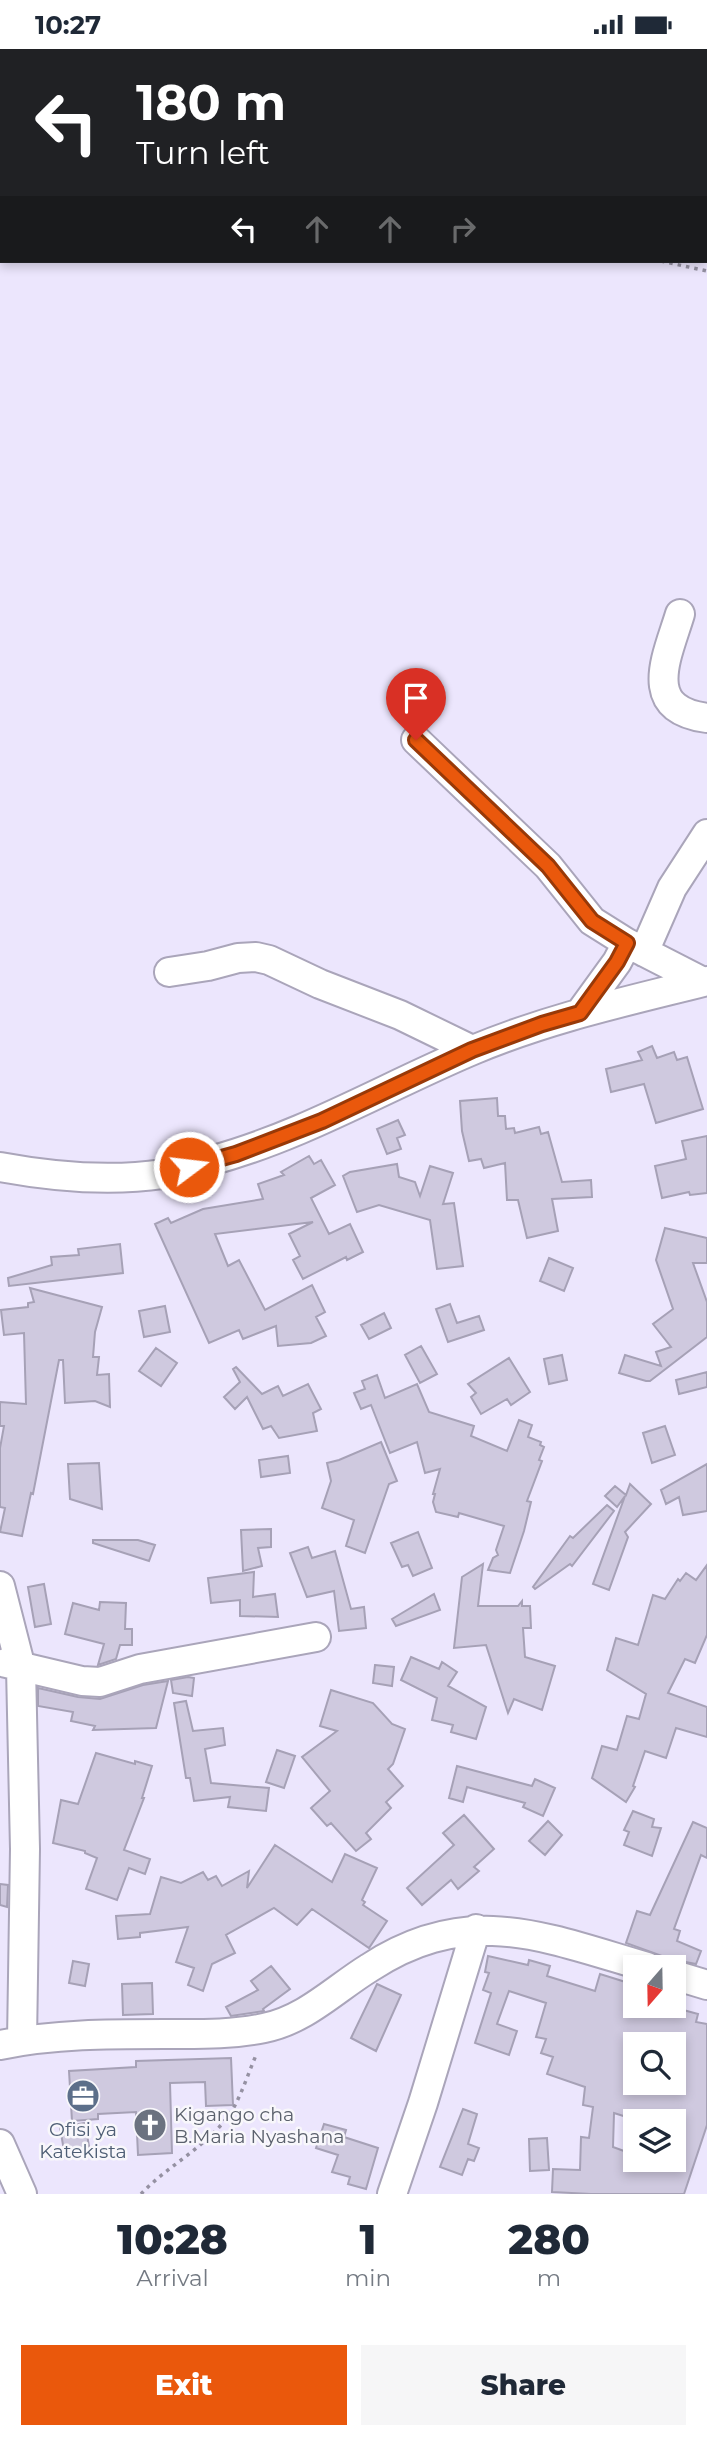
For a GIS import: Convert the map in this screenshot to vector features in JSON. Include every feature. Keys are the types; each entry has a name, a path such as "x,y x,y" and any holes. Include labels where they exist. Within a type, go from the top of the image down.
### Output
{"street":[{"path":"680,614 662,677 663,692 677,708 692,716 707,718"},
{"path":"416,740 548,866 592,921 635,948 705,982"},
{"path":"580,1013 617,962 635,948 697,864 707,834"},
{"path":"169,972 238,958 256,957 269,960 320,984 400,1014 472,1050"},
{"path":"0,1167 44,1175 99,1178 165,1173 236,1154 322,1121 472,1050 542,1024 705,982"},
{"path":"0,1586 11,1665 25,1849 11,2043 96,2035 225,2034 267,2028 310,2010 390,1954 428,1937 476,1929 533,1934 623,1960"},
{"path":"11,1665 82,1681 100,1682 140,1669 316,1637"},
{"path":"392,2194 476,1929"},
{"path":"686,1979 707,1985"},
{"path":"0,2144 22,2194"}],"path":[{"path":"670,263 707,271"},
{"path":"141,2194 206,2140 225,2120 243,2088 267,2028"}],"building":[{"path":"652,1046 657,1058 674,1052 677,1060 687,1057 703,1109 656,1123 644,1084 611,1092 606,1069 642,1060 638,1052"},
{"path":"497,1098 498,1116 505,1116 506,1129 514,1128 515,1133 539,1127 541,1134 548,1132 562,1182 591,1180 592,1197 552,1199 558,1231 527,1238 518,1200 507,1200 505,1163 484,1168 481,1159 469,1161 462,1131 460,1101"},
{"path":"398,1120 405,1135 397,1138 401,1149 387,1154 377,1129"},
{"path":"707,1136 707,1193 690,1195 689,1192 662,1198 655,1166 686,1159 682,1141"},
{"path":"309,1156 314,1164 321,1160 335,1185 311,1198 329,1234 350,1224 363,1252 347,1260 346,1257 303,1279 293,1260 300,1256 289,1234 313,1222 215,1234 228,1266 239,1260 265,1310 312,1285 325,1312 316,1317 326,1336 311,1343 278,1346 276,1326 243,1339 239,1330 209,1343 155,1224 168,1218 171,1223 203,1209 263,1199 258,1184 284,1175 281,1172"},
{"path":"397,1164 399,1177 415,1182 420,1196 430,1166 453,1173 443,1204 454,1203 463,1266 437,1269 430,1220 379,1205 357,1212 343,1176 350,1172"},
{"path":"665,1228 707,1238 707,1263 693,1263 707,1302 707,1337 650,1381 646,1381 619,1373 625,1355 661,1366 656,1352 671,1347 653,1324 673,1309 656,1260"},
{"path":"120,1244 123,1273 9,1286 8,1278 52,1265 51,1257 79,1255 78,1249"},
{"path":"549,1258 573,1268 564,1291 540,1281"},
{"path":"30,1288 102,1307 95,1332 93,1357 99,1357 97,1375 109,1374 110,1407 95,1401 65,1403 63,1360 59,1360 33,1494 31,1493 22,1536 0,1532 5,1508 0,1507 0,1448 4,1426 0,1426 0,1402 26,1404 24,1333 4,1335 1,1310 28,1307 28,1303 34,1302"},
{"path":"450,1304 457,1323 479,1316 484,1330 448,1342 436,1309"},
{"path":"165,1306 170,1332 144,1337 139,1311"},
{"path":"384,1313 391,1328 369,1339 361,1325"},
{"path":"421,1346 437,1374 420,1383 405,1355"},
{"path":"156,1348 177,1363 161,1386 139,1371"},
{"path":"562,1355 567,1380 549,1384 544,1359"},
{"path":"509,1358 530,1392 511,1405 507,1399 481,1414 471,1397 476,1393 468,1384"},
{"path":"236,1367 262,1394 278,1386 283,1396 308,1384 321,1409 313,1413 317,1431 279,1438 271,1426 263,1429 247,1397 235,1409 224,1397 240,1382 233,1369"},
{"path":"707,1372 707,1387 679,1394 676,1380"},
{"path":"377,1375 385,1398 417,1384 429,1412 474,1426 471,1436 507,1451 519,1420 532,1425 528,1437 541,1442 540,1445 544,1447 539,1460 542,1461 527,1501 531,1502 510,1573 488,1570 493,1558 498,1555 496,1550 504,1526 459,1513 458,1517 436,1512 433,1494 440,1469 425,1473 417,1442 390,1453 371,1405 361,1409 354,1393 365,1389 362,1381"},
{"path":"665,1426 675,1455 652,1463 643,1433"},
{"path":"381,1442 397,1481 389,1484 365,1553 346,1546 354,1520 322,1508 331,1481 327,1463"},
{"path":"288,1456 290,1473 261,1477 259,1460"},
{"path":"99,1463 102,1509 70,1499 68,1464"},
{"path":"707,1464 707,1511 683,1515 679,1497 666,1504 661,1490"},
{"path":"630,1484 651,1504 625,1532 628,1537 609,1590 593,1584 625,1496 617,1507 605,1496 615,1486 626,1495"},
{"path":"607,1505 614,1511 572,1566 570,1564 535,1589 533,1587 570,1536 573,1538"},
{"path":"271,1529 271,1547 258,1548 262,1566 243,1571 241,1530"},
{"path":"418,1532 432,1568 413,1576 408,1565 402,1567 391,1543"},
{"path":"93,1540 138,1540 155,1545 149,1561 93,1543"},
{"path":"308,1547 312,1558 335,1551 351,1609 364,1607 366,1628 339,1631 334,1591 307,1597 290,1553"},
{"path":"483,1564 478,1606 518,1606 522,1601 522,1606 530,1606 531,1628 523,1628 525,1657 555,1666 542,1710 514,1699 508,1713 486,1645 454,1648 462,1577"},
{"path":"707,1565 707,1635 695,1663 685,1659 668,1693 707,1707 707,1737 676,1728 666,1758 645,1751 633,1786 635,1787 626,1802 592,1778 602,1746 617,1750 627,1716 639,1719 646,1694 607,1670 616,1638 638,1645 653,1595 665,1599 678,1579 680,1581 686,1573 696,1580"},
{"path":"254,1572 253,1597 275,1594 278,1617 240,1616 240,1600 211,1603 208,1578"},
{"path":"44,1584 51,1624 35,1627 28,1587"},
{"path":"434,1594 440,1610 396,1626 392,1619"},
{"path":"100,1602 126,1603 125,1629 132,1629 132,1645 120,1645 116,1659 98,1665 104,1644 65,1634 73,1603 99,1610"},
{"path":"411,1657 439,1669 442,1662 457,1672 448,1686 486,1707 476,1739 451,1732 453,1725 432,1720 437,1698 401,1680"},
{"path":"375,1665 394,1667 392,1686 373,1683"},
{"path":"194,1678 192,1696 173,1693 171,1680"},
{"path":"168,1681 156,1728 93,1730 95,1726 71,1721 73,1712 38,1706 38,1688 100,1699 143,1685"},
{"path":"331,1690 373,1703 392,1724 405,1729 393,1764 388,1769 403,1786 386,1802 391,1808 366,1833 371,1839 356,1851 331,1823 327,1826 311,1808 330,1791 302,1757 337,1731 320,1726"},
{"path":"186,1701 193,1731 223,1728 225,1745 205,1749 211,1783 269,1788 266,1811 228,1807 230,1797 194,1801 190,1778 186,1778 174,1703"},
{"path":"277,1750 295,1756 284,1788 266,1782"},
{"path":"96,1753 152,1766 144,1798 124,1850 150,1859 145,1874 129,1868 117,1900 86,1889 97,1858 85,1851 53,1843 61,1800 78,1804"},
{"path":"457,1766 532,1786 535,1779 555,1788 543,1816 523,1807 525,1803 467,1787 463,1802 449,1798"},
{"path":"633,1811 654,1819 652,1827 661,1828 652,1856 624,1845 629,1832 624,1830"},
{"path":"464,1815 494,1849 474,1867 479,1871 458,1889 451,1880 422,1905 407,1888 454,1845 443,1833"},
{"path":"548,1821 562,1835 545,1855 529,1841"},
{"path":"693,1822 707,1828 707,1858 701,1855 674,1929 680,1931 677,1941 701,1951 696,1964 686,1962 686,1955 659,1955 626,1943 637,1911 650,1915"},
{"path":"275,1845 332,1882 345,1854 377,1868 362,1900 365,1902 363,1905 387,1921 369,1948 312,1909 297,1925 274,1908 226,1935 235,1953 212,1964 203,1991 188,1985 194,1968 176,1962 188,1927 140,1933 140,1937 118,1939 116,1916 150,1914 161,1877 181,1883 203,1872 208,1880 216,1876 222,1886 249,1871 247,1888"},
{"path":"0,1884 8,1885 7,1907 0,1905"},
{"path":"488,1956 528,1965 529,1960 550,1966 547,1976 595,1991 600,1974 623,1981 623,2018 686,2018 686,2011 698,2014 696,2022 707,2024 707,2125 684,2194 552,2192 553,2169 580,2170 581,2137 589,2138 593,2107 583,2105 585,2087 547,2074 553,2057 541,2053 546,2039 536,2037 546,2003 509,1991 497,2024 517,2031 509,2055 475,2043 491,1993 483,1990 489,1973 485,1972"},
{"path":"73,1961 89,1964 85,1986 69,1983"},
{"path":"271,1966 290,1989 263,2009 264,2011 231,2016 226,2007 258,1990 251,1981"},
{"path":"152,1983 153,2014 123,2015 122,1984"},
{"path":"377,1984 401,1995 376,2051 351,2038"},
{"path":"231,2058 233,2105 206,2106 205,2082 170,2083 172,2153 138,2155 136,2112 98,2114 98,2119 72,2121 69,2071 136,2067 136,2061"},
{"path":"463,2109 477,2114 468,2144 479,2148 474,2161 468,2159 462,2175 440,2167"},
{"path":"85,2123 90,2152 65,2157 60,2127"},
{"path":"324,2124 346,2130 344,2137 378,2148 366,2189 348,2184 350,2177 332,2172 338,2155 316,2148"},
{"path":"547,2138 549,2170 530,2171 529,2139"}],"place":[{"name":"Ofisi ya Katekista","path":"83,2096"},
{"name":"Kigango cha B.Maria Nyashana","path":"150,2125"}],"route":[{"path":"189,1167 236,1154 322,1121 472,1050 580,1013 617,962 627,943 592,921 548,866 416,740"}]}
